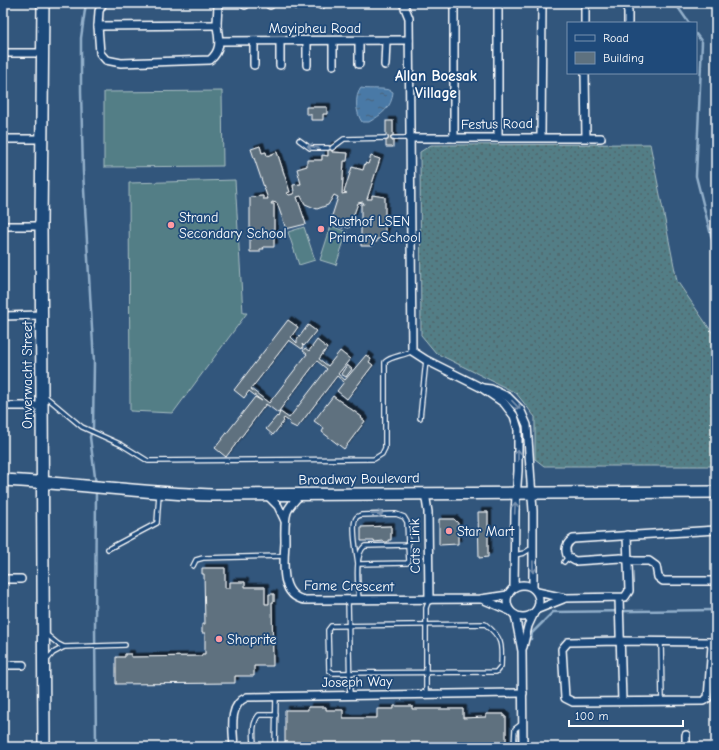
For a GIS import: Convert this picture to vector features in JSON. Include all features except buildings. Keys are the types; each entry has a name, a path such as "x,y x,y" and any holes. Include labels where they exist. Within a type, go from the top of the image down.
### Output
{"street":[{"name":"Onverwacht Street","path":"43,3 44,53 41,226 44,747"},
{"path":"103,3 99,11 98,26 100,53 106,60 112,62 205,62 217,53 220,41 217,25 218,3"},
{"path":"403,3 409,18 412,351 426,360 482,388 508,406 517,424 514,587 508,595 507,603 512,613 522,651 523,747"},
{"path":"454,3 454,138"},
{"path":"498,3 498,138"},
{"path":"541,137 542,3"},
{"path":"585,3 585,22"},
{"path":"624,3 628,10 628,22"},
{"path":"98,26 217,25"},
{"name":"Mayipheu Road","path":"220,41 409,40"},
{"path":"254,41 254,65"},
{"path":"280,41 280,65"},
{"path":"307,41 307,65"},
{"path":"333,41 333,65"},
{"path":"359,41 359,64"},
{"path":"385,65 386,41"},
{"path":"3,53 44,53"},
{"path":"585,74 586,137"},
{"name":"Festus Road","path":"409,138 601,138"},
{"path":"3,139 42,139"},
{"path":"3,226 41,226"},
{"path":"3,316 42,315"},
{"path":"482,388 491,389 508,397 520,409 525,418 528,432 535,590 540,599 536,611 528,626 522,651"},
{"path":"3,406 42,406"},
{"name":"Broadway Boulevard","path":"3,480 43,482 159,493 267,495 716,492"},
{"name":"Cats Link","path":"425,493 428,512 429,600"},
{"path":"267,495 278,506 285,521"},
{"name":"Fame Crescent","path":"300,495 290,506 285,521 284,556 286,584 297,598 305,600 429,600 481,599 508,595"},
{"path":"716,530 573,539 566,546 566,560 575,561 621,558 652,562 656,566 658,577 663,581 716,581"},
{"path":"514,587 524,585 535,590 565,598 625,597 629,591 627,535"},
{"path":"3,579 21,579"},
{"path":"512,613 523,618 565,598"},
{"path":"619,598 619,641 622,701"},
{"name":"Fame Crescent","path":"481,599 512,613"},
{"path":"661,641 707,641 712,646 708,698 703,701 573,702 567,700 564,693 562,646 568,642 661,641"},
{"path":"3,665 23,665"},
{"name":"Joseph Way","path":"234,747 233,715 238,703 247,697 276,695 523,693"},
{"path":"686,734 686,747"}],"lane":[{"path":"299,140 310,148 330,148 344,139 386,138"},
{"path":"393,138 409,138"},
{"path":"42,394 82,427 122,445 148,460 374,459 382,454 385,448 385,362 388,359 402,356 412,351"},
{"path":"420,418 426,360"},
{"path":"108,549 157,523 159,493"},
{"path":"358,564 406,563 409,561 407,522 404,517 396,514 359,515 355,519 359,600"},
{"path":"358,564 360,551 365,546 408,545"},
{"path":"515,554 524,553 533,547"},
{"path":"193,566 196,560 203,558 284,556"},
{"path":"348,600 350,695"},
{"path":"426,694 426,608 429,600"},
{"path":"485,624 500,639 502,644 501,666 498,671 330,672 328,630 332,626 349,626 485,624"},
{"path":"43,630 54,642 64,647 125,646"},
{"path":"661,641 662,701"},
{"path":"44,664 53,653 64,647"},
{"path":"275,747 276,695"},
{"path":"254,747 254,726 257,718 259,716 276,715"},
{"path":"514,747 514,729 523,723"}],"green space":[{"path":"222,91 223,166 104,167 104,92"},
{"path":"650,144 677,281 716,338 716,466 544,466 535,459 535,417 516,393 436,353 421,335 420,152 431,145"},
{"path":"235,180 243,313 247,313 173,413 130,411 129,183"},
{"path":"331,226 347,232 336,265 320,260"},
{"path":"304,227 315,260 299,265 288,232"}],"water":[{"path":"361,88 391,90 393,92 391,102 388,107 382,114 369,122 362,122 357,110 357,96"}],"waterway":[{"path":"86,3 81,38 81,91 83,172 94,362 93,428 90,437 96,485"},
{"path":"675,3 688,22"},
{"path":"697,35 702,42 696,176 716,255"},
{"path":"96,490 96,747"},
{"path":"529,639 531,639 532,633 553,612 716,610"}],"place":[{"name":"Strand Secondary School","path":"171,225"},
{"name":"Rusthof LSEN Primary School","path":"321,229"},
{"name":"Star Mart","path":"449,531"},
{"name":"Shoprite","path":"219,639"}],"district":[{"name":"Allan Boesak Village","path":"436,84"}]}
